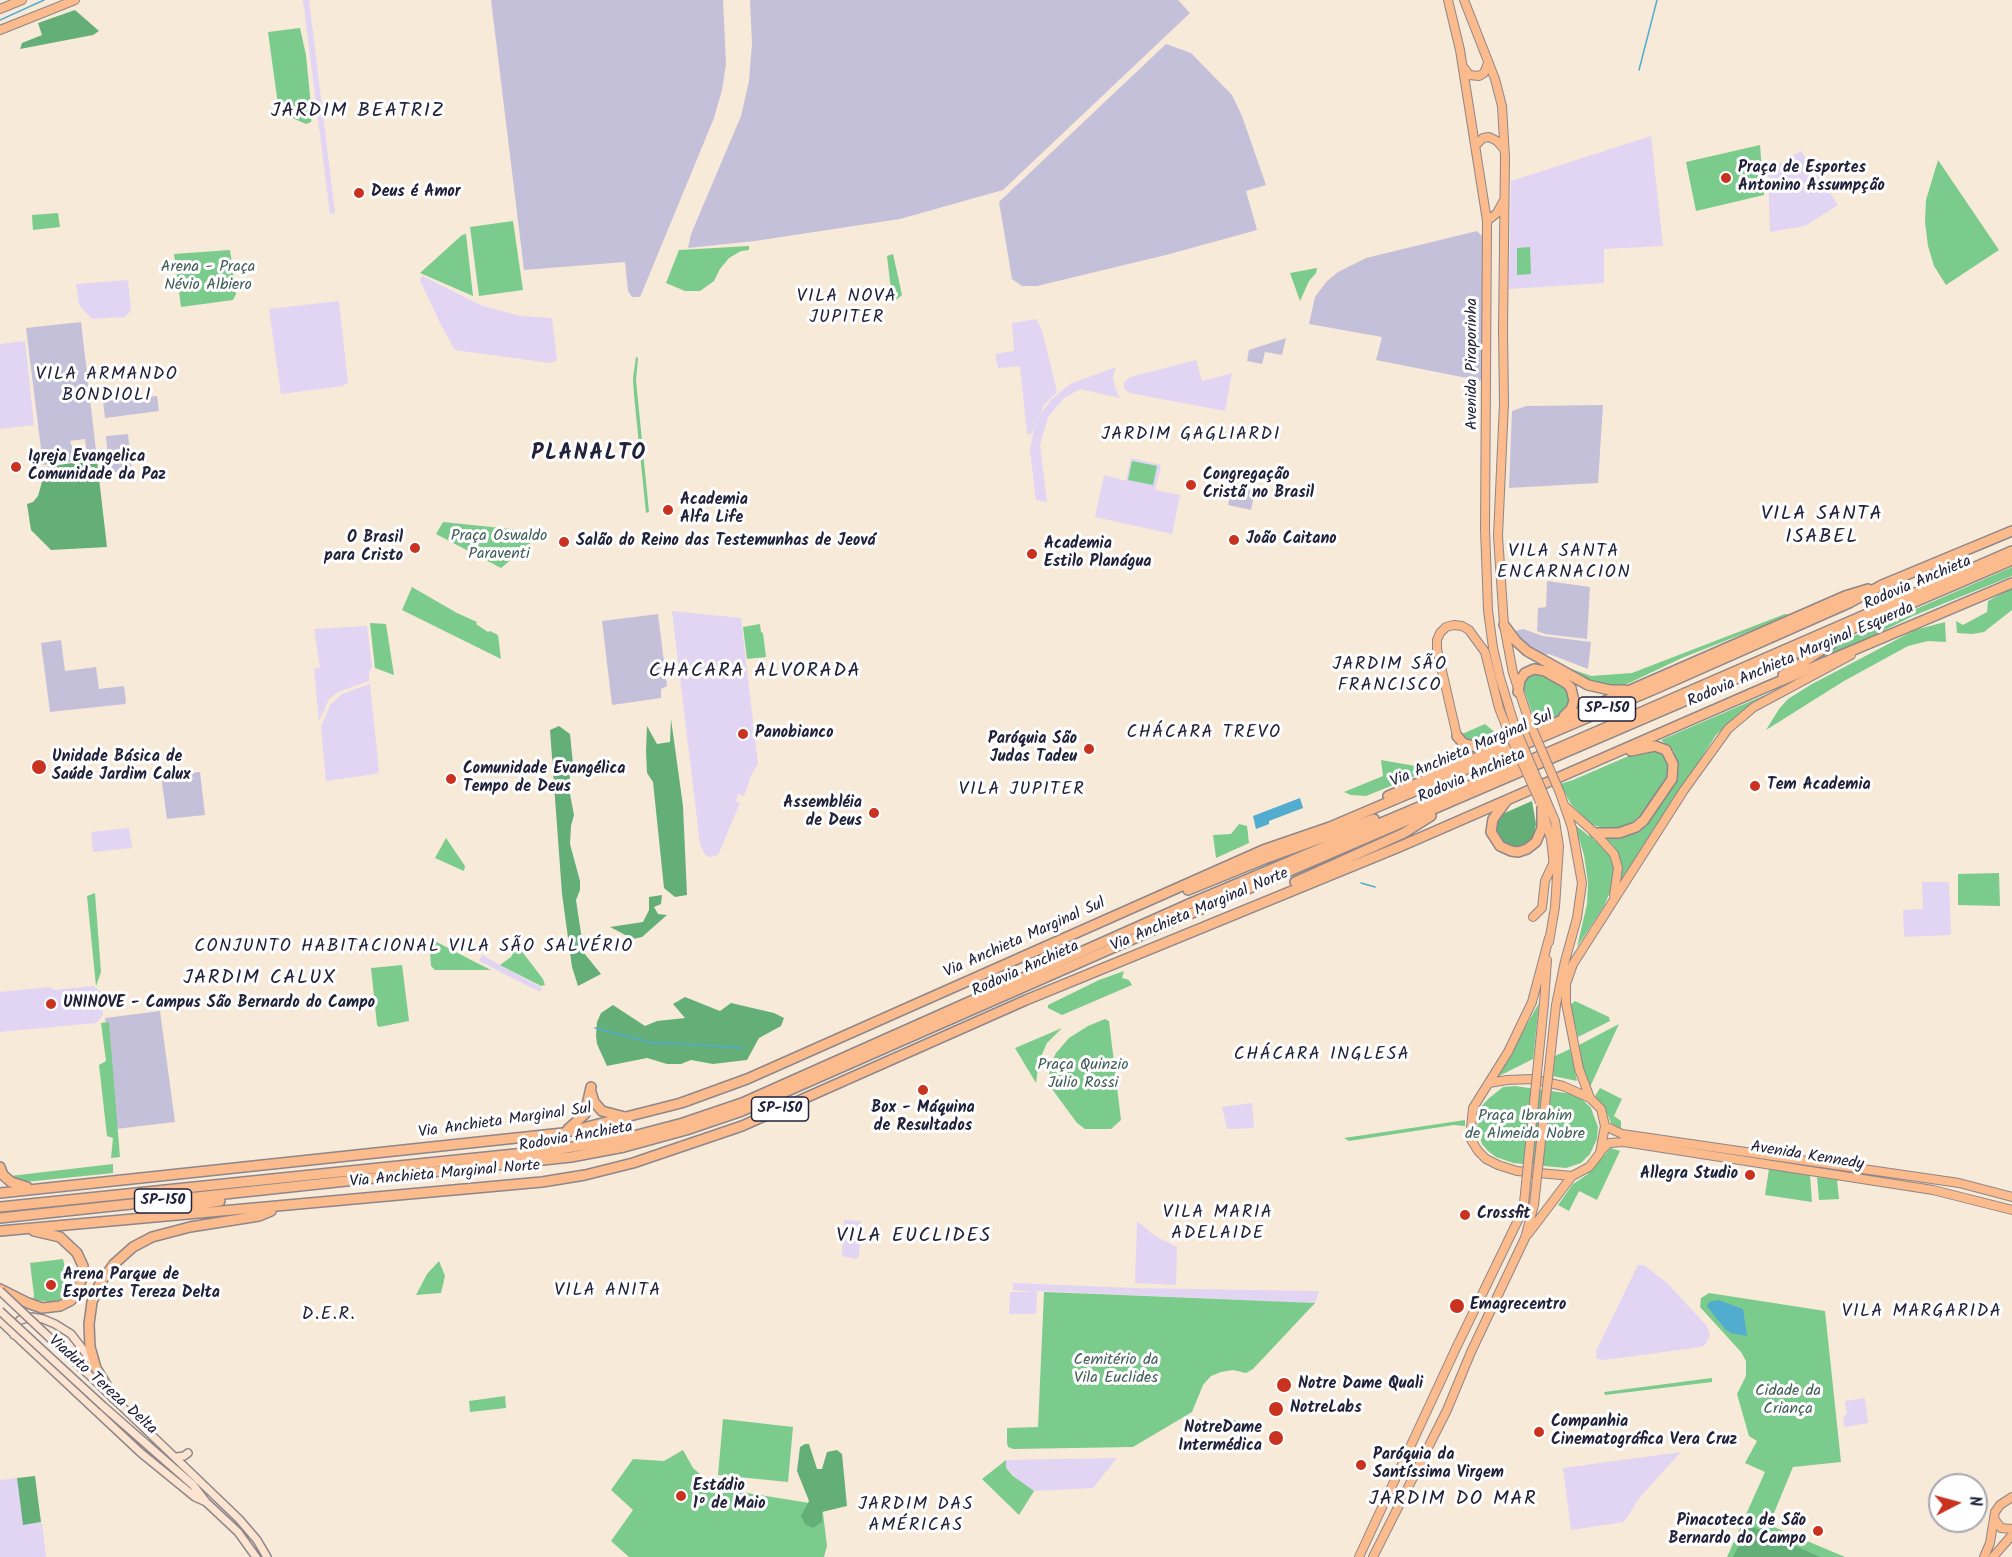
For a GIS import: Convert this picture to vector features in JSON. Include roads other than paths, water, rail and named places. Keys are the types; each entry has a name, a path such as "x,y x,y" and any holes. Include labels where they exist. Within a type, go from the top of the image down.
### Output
{"highway":[{"name":"Via Anchieta Marginal Sul","path":"2,1192 561,1133 630,1118 681,1103 747,1079 1263,850 1330,827 1678,678 1849,603 1882,585 2012,531"},
{"name":"Rodovia Anchieta","path":"0,1207 554,1150 622,1139 683,1123 742,1103 1191,903 1448,795 2012,551"},
{"name":"Rodovia Anchieta","path":"0,1218 581,1155 624,1147 742,1111 1182,917 2012,560"},
{"name":"Rodovia Anchieta Marginal Esquerda","path":"1602,758 2012,583"},
{"path":"1330,827 1338,819 1393,793 1845,596 1882,585"},
{"path":"1504,626 1527,651 1588,685 1610,690 1630,690"},
{"path":"1766,687 1856,628"},
{"path":"1518,692 1523,675 1534,669 1544,670 1566,682 1571,688 1574,701 1571,709 1558,721"},
{"path":"1457,735 1463,743 1489,752"},
{"path":"1595,833 1619,833 1640,824 1670,783 1674,771 1669,754 1655,746 1602,758"},
{"name":"Via Anchieta Marginal Norte","path":"0,1231 542,1182 585,1175 633,1163 742,1126 1026,1000 1399,847 1602,758"},
{"path":"1140,904 1169,898 1264,859 1410,806 1448,795"},
{"path":"1510,797 1495,815 1491,828 1494,839 1507,850 1522,851 1533,845 1542,828 1543,803"},
{"path":"1285,892 1303,878 1404,832 1430,817 1442,806"},
{"path":"561,1133 584,1116 591,1086 593,1099 599,1108 610,1114 630,1118"},
{"path":"0,1167 6,1178 16,1185 53,1188"},
{"path":"98,1222 326,1184"},
{"path":"114,1398 91,1370 90,1311 100,1283 125,1253 142,1241 164,1233 259,1215 283,1207"},
{"path":"0,1290 37,1307 56,1307 74,1298 79,1289 83,1274 80,1257 68,1242 50,1234 20,1229"}],"main road":[{"path":"0,9 22,0"},
{"path":"0,30 75,0"},
{"name":"Avenida Piraporinha","path":"1448,0 1460,50 1487,221 1485,529 1488,610 1493,648 1512,729"},
{"name":"Avenida Piraporinha","path":"1464,0 1502,106 1505,198 1504,403 1498,517 1504,626 1518,692 1566,807"},
{"path":"1460,50 1464,69 1469,75 1482,75 1488,63"},
{"path":"1475,146 1483,138 1489,137 1497,141 1504,149"},
{"path":"1487,221 1499,210 1505,198"},
{"path":"1457,735 1437,649 1438,636 1450,625 1466,628 1483,648 1499,708 1512,729 1543,803 1554,862 1555,907"},
{"path":"1525,1238 1572,1176 1589,1167 1603,1145 1605,1126 1600,1109 1590,1098 1579,1069 1568,1016 1565,993 1569,971 1684,790 1732,723 1784,690 1885,637"},
{"path":"1493,648 1494,685"},
{"path":"1543,803 1555,821 1559,846 1555,907 1549,938 1532,1002 1513,1043 1473,1108 1470,1138 1483,1156 1498,1165 1517,1172 1572,1176"},
{"path":"1566,807 1612,850 1617,861 1617,880 1611,905"},
{"path":"1373,1557 1447,1410 1475,1342 1525,1238 1534,1205 1556,1005 1582,890 1581,870 1566,807"},
{"path":"1533,917 1542,908 1546,879 1554,862"},
{"path":"1359,1557 1521,1214 1524,1203 1549,938"},
{"path":"1489,1083 1532,1079 1563,1086 1590,1098"},
{"name":"Avenida Kennedy","path":"1605,1126 1622,1134 1953,1182 2012,1197"},
{"name":"Avenida Kennedy","path":"1600,1153 1609,1143 1624,1142 1933,1190 2012,1210"},
{"name":"Viaduto Tereza Delta","path":"0,1290 91,1370"},
{"name":"Viaduto Tereza Delta","path":"0,1311 193,1485 206,1502"},
{"path":"14,1335 14,1327 24,1318 37,1317 51,1322 76,1340 91,1370"},
{"path":"0,1322 169,1478 206,1502 232,1525 256,1557"},
{"path":"114,1398 239,1519 257,1540 267,1557"},
{"path":"177,1457 188,1453"},
{"path":"1988,1555 1995,1512 1998,1506 2012,1497"},
{"path":"1994,1518 2001,1528 2012,1529"},
{"path":"1988,1555 2012,1535"}],"water":[{"path":"1300,798 1303,808 1269,821 1269,824 1256,829 1253,816"},
{"path":"1718,1300 1743,1309 1747,1336 1731,1333 1725,1329 1707,1306 1709,1302"}],"waterway":[{"path":"0,20 44,0"},
{"path":"1639,70 1657,0"},
{"path":"1361,883 1375,887"},
{"path":"595,1028 649,1042 744,1048"}],"place":[{"name":"Praça de Esportes Antonino Assumpção","path":"1726,178"},
{"name":"Deus é Amor","path":"359,193"},
{"name":"Igreja Evangelica Comunidade da Paz","path":"16,467"},
{"name":"Congregação Cristã no Brasil","path":"1191,485"},
{"name":"Academia Alfa Life","path":"668,510"},
{"name":"João Caitano","path":"1234,540"},
{"name":"Salão do Reino das Testemunhas de Jeová","path":"564,542"},
{"name":"O Brasil para Cristo","path":"415,548"},
{"name":"Academia Estilo Planágua","path":"1032,554"},
{"name":"Panobianco","path":"743,734"},
{"name":"Paróquia São Judas Tadeu","path":"1089,749"},
{"name":"Unidade Básica de Saúde Jardim Calux","path":"39,767"},
{"name":"Comunidade Evangélica Tempo de Deus","path":"451,779"},
{"name":"Tem Academia","path":"1755,786"},
{"name":"Assembléia de Deus","path":"874,813"},
{"name":"UNINOVE - Campus São Bernardo do Campo","path":"51,1004"},
{"name":"Box - Máquina de Resultados","path":"923,1090"},
{"name":"Allegra Studio","path":"1750,1175"},
{"name":"Crossfit","path":"1465,1215"},
{"name":"Arena Parque de Esportes Tereza Delta","path":"51,1285"},
{"name":"Emagrecentro","path":"1457,1306"},
{"name":"Notre Dame Quali","path":"1284,1385"},
{"name":"NotreLabs","path":"1276,1409"},
{"name":"Companhia Cinematográfica Vera Cruz","path":"1539,1432"},
{"name":"NotreDame Intermédica","path":"1276,1438"},
{"name":"Paróquia da Santíssima Virgem","path":"1361,1465"},
{"name":"Estádio 1º de Maio","path":"681,1496"},
{"name":"Pinacoteca de São Bernardo do Campo","path":"1818,1531"}],"district":[{"name":"JARDIM BEATRIZ","path":"358,113"},
{"name":"VILA NOVA JUPITER","path":"847,308"},
{"name":"VILA ARMANDO BONDIOLI","path":"107,386"},
{"name":"JARDIM GAGLIARDI","path":"1191,436"},
{"name":"PLANALTO","path":"589,455"},
{"name":"VILA SANTA ISABEL","path":"1822,528"},
{"name":"VILA SANTA ENCARNACION","path":"1564,563"},
{"name":"CHACARA ALVORADA","path":"755,673"},
{"name":"JARDIM SÃO FRANCISCO","path":"1390,676"},
{"name":"CHÁCARA TREVO","path":"1204,734"},
{"name":"VILA JUPITER","path":"1022,791"},
{"name":"CONJUNTO HABITACIONAL VILA SÃO SALVÉRIO","path":"414,948"},
{"name":"JARDIM CALUX","path":"260,980"},
{"name":"CHÁCARA INGLESA","path":"1322,1056"},
{"name":"VILA MARIA ADELAIDE","path":"1218,1224"},
{"name":"VILA EUCLIDES","path":"914,1238"},
{"name":"VILA ANITA","path":"608,1292"},
{"name":"VILA MARGARIDA","path":"1922,1313"},
{"name":"D.E.R.","path":"329,1316"},
{"name":"JARDIM DO MAR","path":"1453,1501"},
{"name":"JARDIM DAS AMÉRICAS","path":"916,1516"}],"park label":[{"name":"Arena - Praça Névio Albiero","path":"208,277"},
{"name":"Praça Oswaldo Paraventi","path":"499,546"},
{"name":"Praça Quinzio Julio Rossi","path":"1083,1075"},
{"name":"Praça Ibrahim de Almeida Nobre","path":"1525,1126"},
{"name":"Cemitério da Vila Euclides","path":"1116,1370"},
{"name":"Cidade da Criança","path":"1788,1401"}]}
